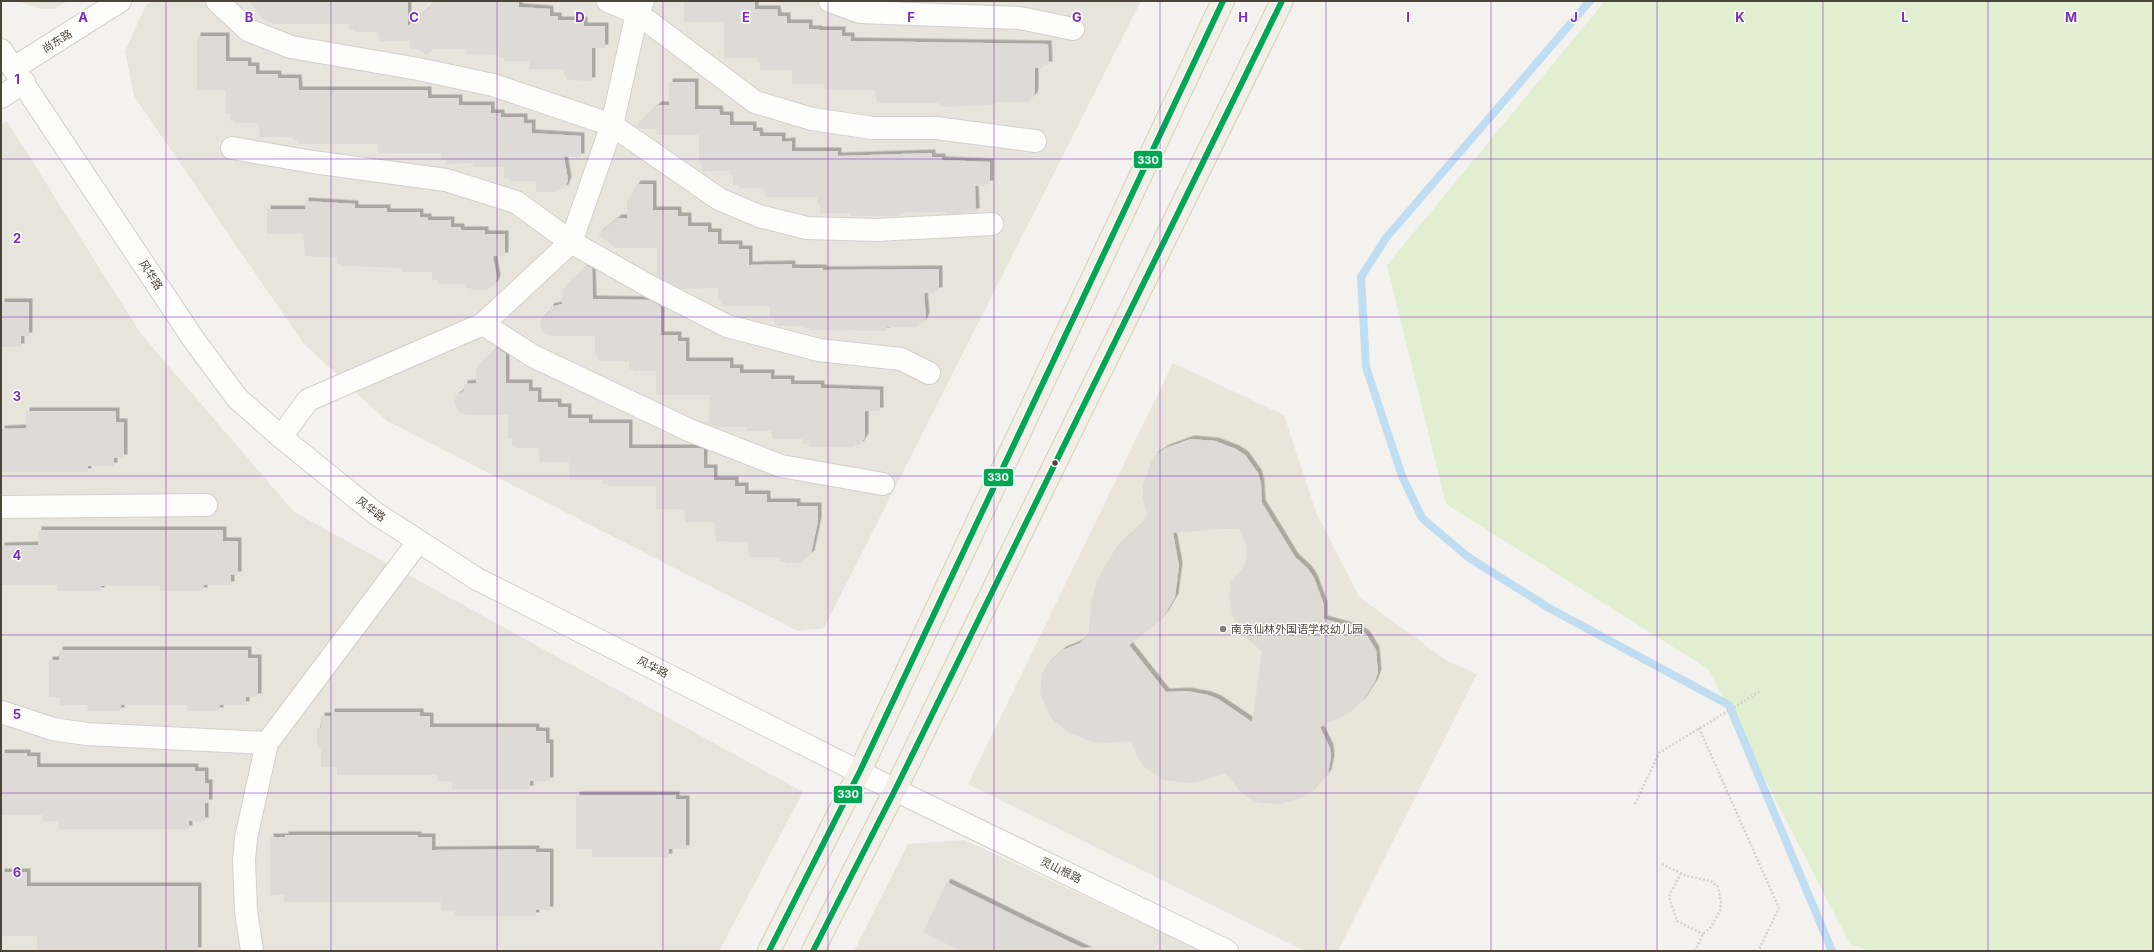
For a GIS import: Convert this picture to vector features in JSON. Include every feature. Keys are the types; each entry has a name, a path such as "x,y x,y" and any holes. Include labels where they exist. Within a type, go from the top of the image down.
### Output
{"main road":[{"path":"769,951 860,771 1223,1"},
{"path":"813,951 895,790 1282,1"}],"street":[{"name":"尚东路","path":"1,97 19,75 120,1"},
{"path":"217,1 248,30 291,47 418,69 492,84 612,124 719,199 759,216 808,228 876,230 992,224"},
{"path":"608,1 640,7 755,102 812,119 873,128 936,128 1035,141"},
{"path":"830,1 860,12 1020,18 1072,29"},
{"path":"281,437 308,400 483,324 571,242 612,124 640,7"},
{"name":"风华路","path":"1,50 198,346 237,398 281,437 375,513 477,579 895,790"},
{"path":"232,148 313,162 446,180 516,202 571,242 649,286 727,326 819,350 901,359 929,373"},
{"path":"483,324 533,356 689,430 781,466 883,484"},
{"path":"1,507 206,505"},
{"path":"252,951 246,911 244,860 246,838 267,743 418,542"},
{"path":"1,712 53,729 87,734 267,743"},
{"name":"灵山根路","path":"895,790 1227,951"}],"path":[{"path":"1635,804 1658,753 1759,692"},
{"path":"1699,728 1779,908 1758,951"},
{"path":"1662,864 1681,873 1711,881 1718,887 1721,903 1720,912 1711,928 1703,934 1695,951"},
{"path":"1681,873 1669,896 1677,921 1703,934"}],"shaded area":[{"path":"17,1 68,1 54,9 41,9"},
{"path":"153,1 1141,1 824,628 798,631 387,421 303,343 134,96 125,51 146,5"},
{"path":"7,121 141,334 294,512 803,792 719,951 1,951 1,125"},
{"name":"南京仙林外国语学校幼儿园","path":"1173,363 1284,415 1316,512 1359,597 1446,660 1477,674 1338,951 1305,951 968,784"},
{"path":"965,840 1201,951 854,951 908,844"}],"green space":[{"path":"1605,1 2153,1 2153,951 1871,951 1850,944 1708,669 1446,504 1387,265"}],"building":[{"path":"249,1 408,1 408,26 437,1 519,1 519,7 550,9 550,16 558,16 558,20 584,20 584,26 605,26 605,48 592,48 592,81 567,80 567,77 564,77 564,69 529,69 529,61 504,61 504,58 499,58 499,55 467,54 467,49 433,49 426,55 418,49 410,49 410,41 380,41 378,32 355,32 355,30 349,30 349,24 275,24 263,19"},
{"path":"684,1 755,2 755,9 777,9 778,16 787,16 787,23 809,23 809,29 842,30 842,36 851,36 851,41 1048,44 1049,65 1043,65 1043,68 1035,68 1034,96 1027,102 994,102 994,105 947,107 939,106 939,103 877,103 875,90 824,90 824,84 792,84 792,70 760,70 760,62 757,62 757,58 724,58 724,22 684,22"},
{"path":"197,36 226,36 226,61 248,61 248,66 256,66 256,74 278,74 278,78 298,78 299,90 428,90 428,98 459,98 459,105 491,105 491,113 501,113 501,117 524,117 524,123 532,123 532,133 581,136 581,157 564,157 568,180 565,188 556,192 536,192 536,181 509,181 509,178 504,178 504,167 473,167 473,163 446,164 446,159 441,159 441,153 378,153 378,145 375,144 299,144 299,140 293,140 293,137 260,137 258,123 234,123 234,121 230,121 230,113 226,113 226,90 197,90"},
{"path":"669,82 695,82 695,109 719,109 720,115 730,115 730,125 753,125 753,131 759,131 760,136 782,136 782,142 792,141 792,151 838,151 838,156 932,153 932,157 942,157 942,160 990,162 990,184 985,184 985,186 975,186 976,212 946,214 946,212 905,212 900,213 900,216 851,216 851,213 820,213 820,205 817,205 817,197 765,197 763,188 739,188 739,185 733,185 733,175 729,175 729,171 702,171 702,163 699,163 699,135 657,135 657,129 640,129 636,126 658,105 669,105"},
{"path":"637,184 653,184 653,210 678,210 678,216 688,216 688,226 708,226 708,232 718,232 718,244 739,244 739,249 749,249 749,265 792,264 792,268 823,268 823,270 939,269 939,291 934,291 934,293 924,293 926,316 924,321 917,327 887,327 887,331 809,330 809,328 804,328 804,326 774,325 774,317 770,317 770,306 721,306 721,300 718,300 718,288 681,289 657,276 657,248 616,248 598,235 618,218 627,218 627,202"},
{"path":"305,201 355,204 355,208 387,208 387,212 420,212 420,217 428,217 428,220 451,220 451,227 461,227 461,230 485,230 485,234 505,234 505,256 493,256 497,278 495,284 487,290 471,290 471,288 465,288 465,284 440,284 438,280 432,280 432,272 402,272 402,268 341,266 341,264 337,264 337,258 305,256 303,234 267,234 267,209 305,209"},
{"path":"587,266 592,268 593,299 649,300 661,306 661,335 678,335 678,341 686,341 686,361 730,361 730,368 740,368 740,373 771,373 771,379 791,379 791,384 821,384 821,388 880,390 880,411 865,411 865,437 860,445 854,445 854,447 809,447 809,444 803,444 803,439 773,439 771,431 747,431 747,427 717,427 709,424 710,395 656,395 656,371 633,371 633,369 629,369 629,361 598,361 598,355 595,355 595,336 553,336 542,332 540,324 542,318 550,312 550,307 562,304 562,290"},
{"path":"1,302 29,302 29,336 21,336 21,347 1,347"},
{"path":"497,348 506,354 506,383 529,383 529,391 538,391 538,402 558,402 558,407 568,407 568,418 589,418 589,423 629,423 629,448 704,449 704,468 714,468 714,480 735,480 735,486 745,486 745,494 767,494 767,502 797,502 797,506 818,506 818,521 811,554 799,563 785,563 785,561 780,561 779,557 749,557 747,542 716,541 714,522 686,522 684,509 656,509 656,486 607,486 607,484 603,484 603,480 570,480 569,462 540,462 538,448 516,448 516,446 512,446 512,439 508,439 508,415 466,415 458,411 454,402 456,396 464,391 464,384 476,383 476,368"},
{"path":"26,411 116,411 116,422 124,422 124,458 114,458 114,466 88,466 88,472 1,472 1,429 26,428"},
{"path":"1191,439 1215,441 1236,449 1245,455 1258,473 1261,484 1262,503 1295,557 1308,569 1314,578 1324,605 1324,619 1357,628 1366,634 1376,650 1378,673 1374,683 1362,701 1346,715 1320,727 1330,748 1331,758 1328,773 1311,792 1301,798 1280,804 1259,803 1250,799 1240,791 1225,773 1205,780 1190,783 1164,780 1144,767 1138,758 1131,741 1107,743 1093,742 1069,733 1052,719 1045,706 1040,692 1042,673 1047,664 1063,650 1080,643 1086,638 1089,631 1091,603 1096,583 1105,565 1117,547 1141,525 1147,514 1143,499 1143,485 1150,464 1155,455 1166,448","holes":["1239,529 1246,544 1246,560 1243,568 1231,582 1229,593 1232,614 1240,633 1262,651 1252,722 1218,699 1208,695 1187,691 1166,692 1129,645 1158,622 1165,614 1175,597 1179,566 1173,533"]},
{"path":"38,530 223,530 223,541 238,541 238,575 231,575 231,585 204,585 204,591 160,591 160,586 101,586 101,591 57,591 57,585 1,585 1,546 38,545"},
{"path":"59,650 248,650 248,658 258,658 258,697 246,697 246,705 220,705 220,711 187,711 187,705 121,705 121,711 87,711 88,705 60,705 60,697 49,697 49,660 59,660"},
{"path":"331,712 420,712 420,716 430,716 430,727 536,727 536,731 546,731 546,743 550,743 550,781 530,781 530,789 452,789 452,781 437,781 437,775 337,775 337,767 321,767 321,748 317,748 317,728 321,728 321,716 331,716"},
{"path":"1,753 27,753 27,756 37,756 37,767 195,767 195,771 205,771 205,783 209,783 209,803 205,803 205,821 189,821 189,829 59,829 59,821 43,821 43,815 1,815"},
{"path":"576,795 676,795 676,799 686,799 686,849 669,849 669,857 592,857 592,849 576,849"},
{"path":"285,835 418,835 418,837 432,837 432,850 536,849 536,852 550,852 550,910 536,910 536,916 455,916 455,910 441,910 441,902 284,902 284,895 270,895 270,837 285,837"},
{"path":"1,872 27,872 27,886 198,886 198,951 37,950 37,936 1,936"},
{"path":"947,882 1089,951 961,951 923,932"}],"waterway":[{"path":"1590,1 1386,238 1361,277 1366,367 1402,476 1422,518 1468,557 1549,608 1729,705 1832,951"}],"transit line":[{"name":"330","path":"769,951 860,771 1223,1"},
{"name":"330","path":"813,951 895,790 1282,1"}],"place":[{"name":"南京仙林外国语学校幼儿园","path":"1223,629"}]}
